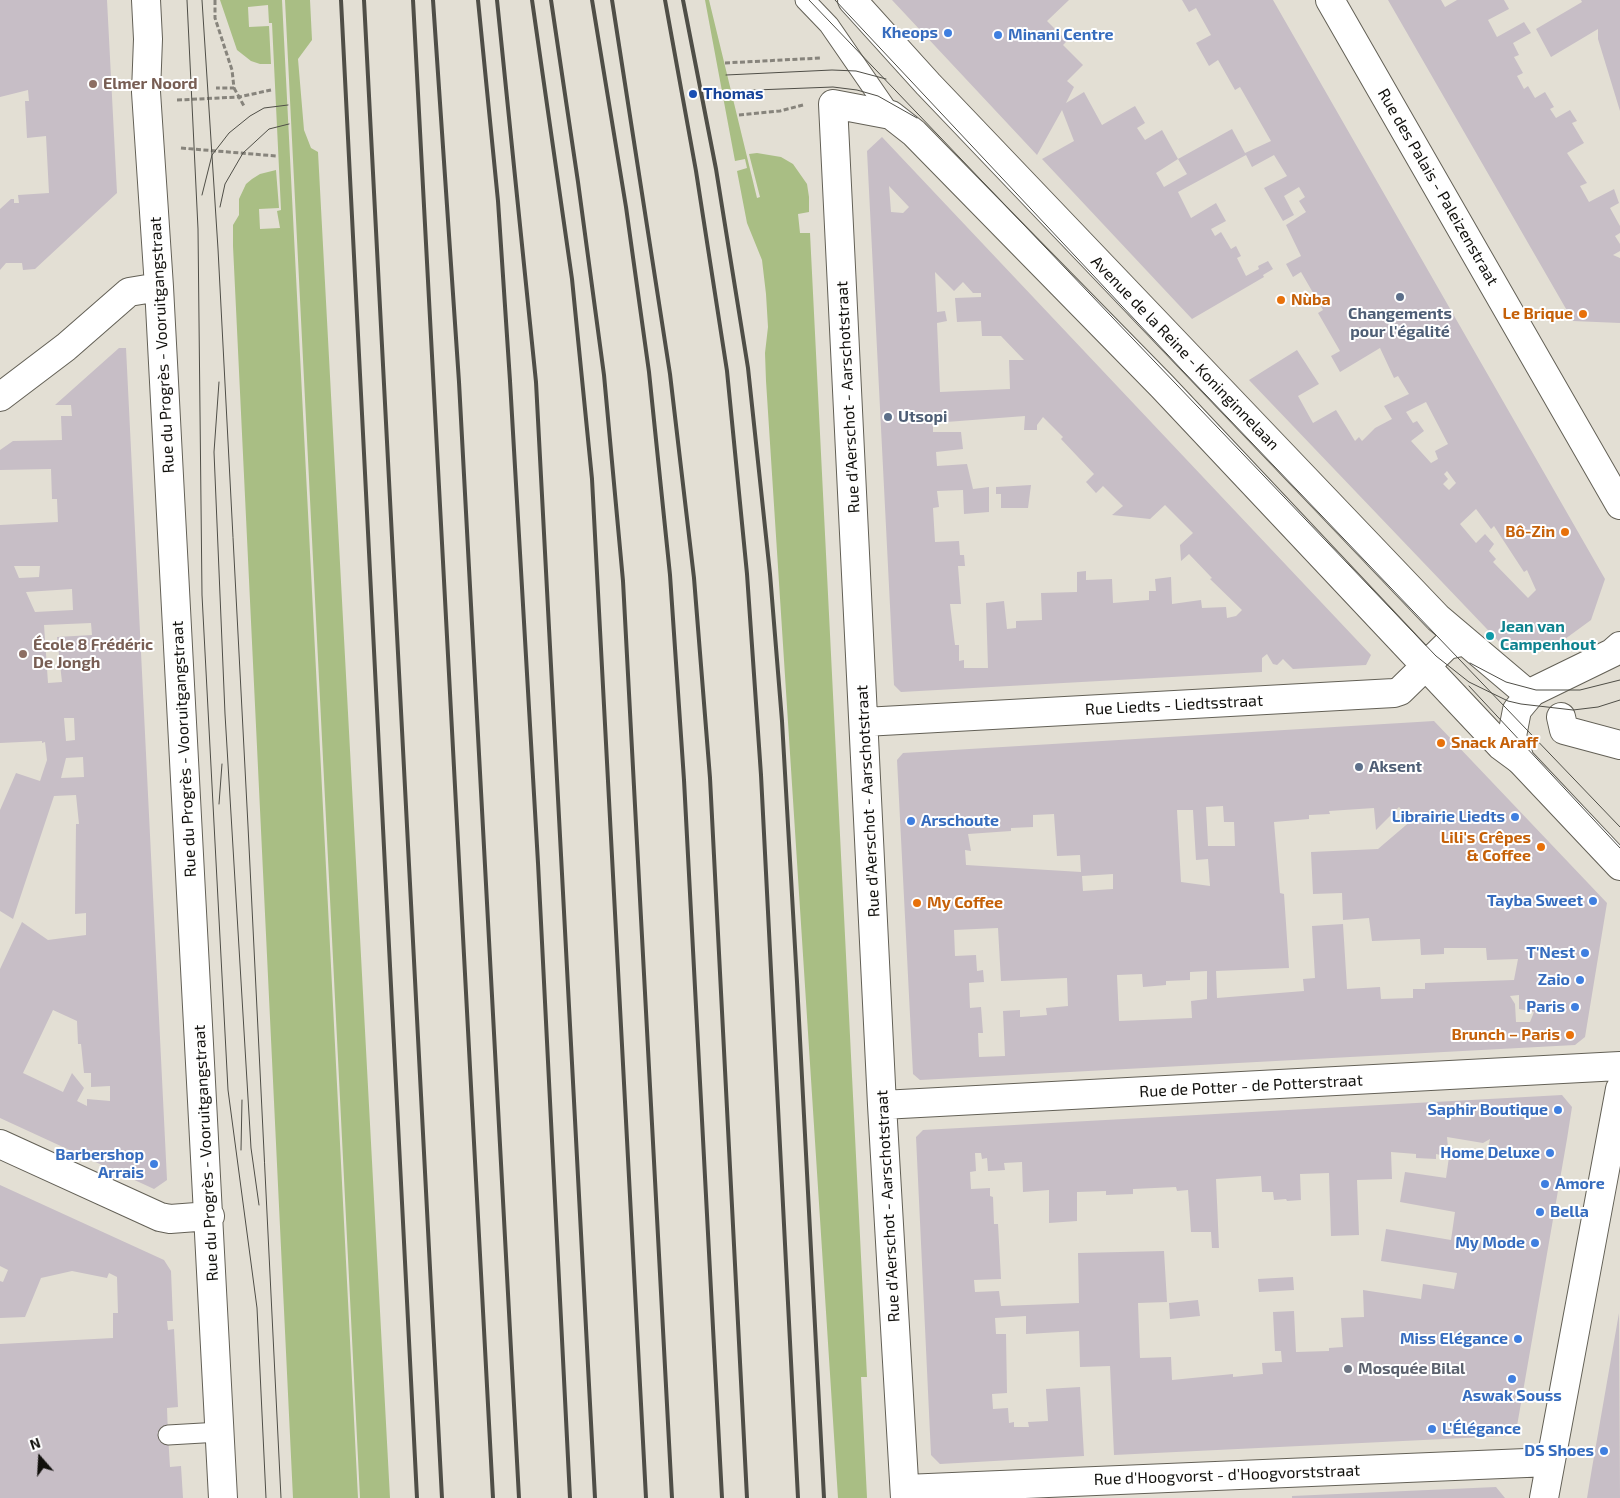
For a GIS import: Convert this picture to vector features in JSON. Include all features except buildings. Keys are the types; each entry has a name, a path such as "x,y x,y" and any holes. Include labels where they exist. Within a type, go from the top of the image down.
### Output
{"street":[{"name":"Rue du Progrès - Vooruitgangstraat","path":"146,0 147,102 159,287 210,1216 223,1498"},
{"name":"Avenue de la Reine - Koninginnelaan","path":"852,0 928,84 1438,618 1529,695"},
{"name":"Rue des Palais - Paleizenstraat","path":"1330,0 1620,505"},
{"name":"Rue d'Aerschot - Aarschotstraat","path":"891,115 834,104 882,1105 905,1494"},
{"path":"891,115 914,133 1162,386 1501,746 1520,760 1620,866"},
{"path":"0,398 66,346 129,292 159,287"},
{"name":"Rue Liedts - Liedtsstraat","path":"864,722 1394,693 1400,691 1447,645 1456,641 1465,641"},
{"path":"1520,760 1514,746 1513,726 1518,710 1529,695 1620,646"},
{"path":"1561,718 1564,730 1620,745"},
{"path":"1590,737 1620,729"},
{"name":"Rue de Potter - de Potterstraat","path":"882,1105 1620,1066"},
{"path":"1544,1498 1620,1089"},
{"path":"0,1144 160,1216 170,1218 210,1216"},
{"name":"Rue d'Hoogvorst - d'Hoogvorststraat","path":"905,1494 1550,1462"}],"lane":[{"path":"805,0 829,25 891,115"},
{"path":"168,1435 220,1432"}],"path":[{"path":"214,0 216,18 232,70 234,88 244,106"},
{"path":"726,63 822,58"},
{"path":"216,88 234,88"},
{"path":"147,102 239,97 272,90"},
{"path":"738,115 780,111 805,105"},
{"path":"150,146 276,156"}],"green space":[{"path":"220,0 282,0 358,1498 293,1498 233,246 233,225 239,215 239,199 246,184 260,174 276,170 279,208 259,209 260,229 280,228 277,211 281,210 272,23 269,23 268,5 248,7 249,27 269,26 271,64 260,64 251,61 237,50"},
{"path":"285,0 310,0 312,40 298,59 304,130 311,148 318,152 390,1498 360,1498"},
{"path":"705,0 709,0 757,198 760,197 749,154 757,153 781,157 793,164 807,184 809,197 809,212 798,214 800,233 810,233 867,1377 861,1377 867,1498 838,1498 766,381 765,353 768,327 766,294 762,260 747,223 737,171 747,168 745,159 735,161"}],"tram line":[{"path":"187,0 198,229 202,595 228,1090 257,1308 266,1498"},
{"path":"202,0 218,249 281,1498"},
{"path":"809,0 1436,656 1469,682 1508,701 1573,710 1598,707 1620,700"},
{"path":"835,0 1182,370 1620,827"},
{"path":"726,75 832,70 856,71 886,79"},
{"path":"730,91 833,87 857,90 878,96 917,118"},
{"path":"202,195 212,155 229,133 250,116 264,108 288,105"},
{"path":"220,207 225,184 243,153 269,129 289,124"},
{"path":"219,382 214,452 225,714 251,1148 259,1205"},
{"path":"1470,663 1506,682 1536,690 1580,690 1620,680"},
{"path":"1469,686 1620,848"},
{"path":"219,804 222,764"},
{"path":"241,1150 242,1100"}],"railway":[{"path":"341,0 417,1498"},
{"path":"364,0 442,1498"},
{"path":"413,0 493,1498"},
{"path":"433,0 459,382 519,1498"},
{"path":"478,0 498,201 510,381 538,863 570,1498"},
{"path":"497,0 536,382 595,1498"},
{"path":"532,0 572,279 592,479 646,1498"},
{"path":"551,0 604,375 623,581 672,1498"},
{"path":"592,0 626,207 649,372 670,575 684,780 722,1498"},
{"path":"612,0 670,374 694,578 710,778 747,1498"},
{"path":"665,0 696,171 727,371 747,574 761,775 798,1498"},
{"path":"683,0 716,169 748,368 770,574 782,721 824,1498"}],"place":[{"name":"Kheops","path":"948,33"},
{"name":"Minani Centre","path":"998,35"},
{"name":"Elmer Noord","path":"93,84"},
{"name":"Thomas","path":"693,94"},
{"name":"Changements pour l'égalité","path":"1400,297"},
{"name":"Nùba","path":"1281,300"},
{"name":"Le Brique","path":"1583,314"},
{"name":"Utsopi","path":"888,417"},
{"name":"Bô-Zin","path":"1565,532"},
{"name":"Jean van Campenhout","path":"1490,636"},
{"name":"École 8 Frédéric De Jongh","path":"23,654"},
{"name":"Snack Araff","path":"1441,743"},
{"name":"Aksent","path":"1359,767"},
{"name":"Librairie Liedts","path":"1515,817"},
{"name":"Arschoute","path":"911,821"},
{"name":"Lili's Crêpes & Coffee","path":"1541,847"},
{"name":"Tayba Sweet","path":"1593,901"},
{"name":"My Coffee","path":"917,903"},
{"name":"T'Nest","path":"1585,953"},
{"name":"Zaio","path":"1580,980"},
{"name":"Paris","path":"1575,1007"},
{"name":"Brunch – Paris","path":"1570,1035"},
{"name":"Saphir Boutique","path":"1558,1110"},
{"name":"Home Deluxe","path":"1550,1153"},
{"name":"Barbershop Arrais","path":"154,1164"},
{"name":"Amore","path":"1545,1184"},
{"name":"Bella","path":"1540,1212"},
{"name":"My Mode","path":"1535,1243"},
{"name":"Miss Elégance","path":"1518,1339"},
{"name":"Mosquée Bilal","path":"1348,1369"},
{"name":"Aswak Souss","path":"1512,1379"},
{"name":"L'Élégance","path":"1432,1429"},
{"name":"DS Shoes","path":"1604,1451"}]}
